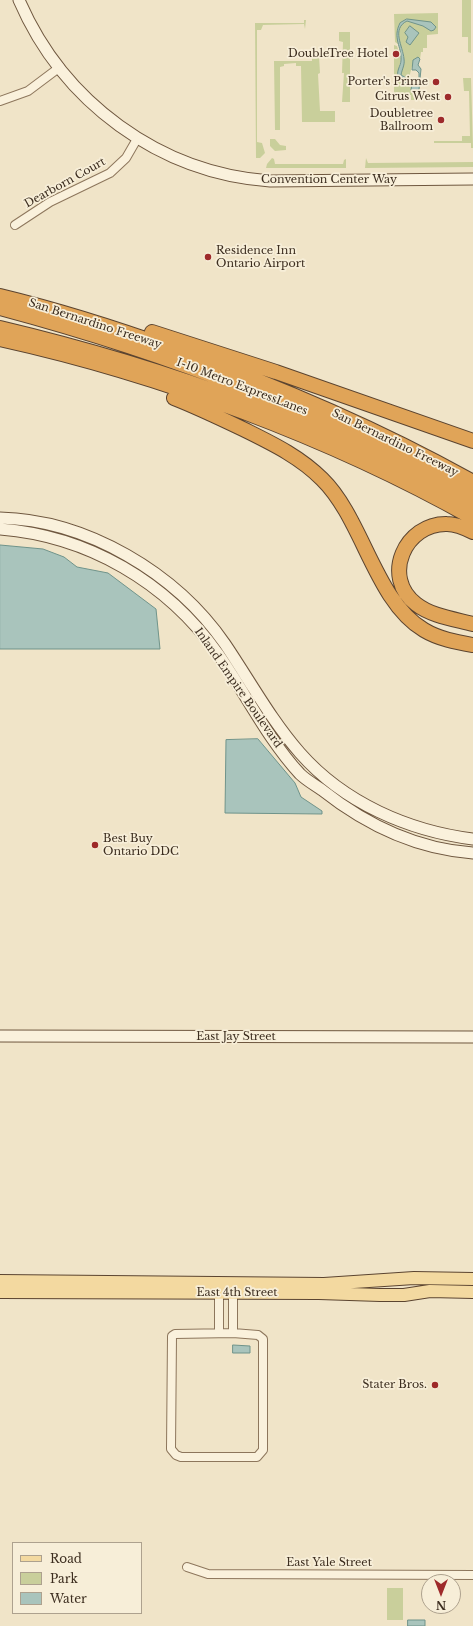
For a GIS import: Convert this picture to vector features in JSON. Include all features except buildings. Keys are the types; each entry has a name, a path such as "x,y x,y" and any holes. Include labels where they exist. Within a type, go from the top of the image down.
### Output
{"highway":[{"name":"San Bernardino Freeway","path":"0,296 107,326 243,374 292,394 402,444 473,482"},
{"name":"I-10 Metro ExpressLanes","path":"0,308 142,349 248,388 340,427 473,494"},
{"path":"107,326 143,329 198,346 473,441"},
{"name":"I-10 Metro ExpressLanes","path":"0,328 120,359 240,400 339,441 473,507"},
{"path":"0,339 122,372 223,406 327,447 473,518"},
{"path":"122,372 265,440 309,467 338,498 388,591 402,612 414,623 430,633 450,641 473,646"},
{"path":"473,532 460,526 447,524 438,524 422,530 407,544 401,557 400,568 402,584 414,603 431,612 473,624"}],"main road":[{"name":"Convention Center Way","path":"19,0 36,33 60,67 77,88 100,112 137,139 201,168 253,180 285,182 473,179"},
{"name":"Inland Empire Boulevard","path":"0,518 32,521 84,536 121,552 159,576 187,600 209,623 224,643 277,724 301,754 328,779 363,803 404,823 432,831 473,839"},
{"name":"Inland Empire Boulevard","path":"0,529 20,531 69,542 105,557 142,579 175,604 202,633 229,672 266,731 301,775 355,814 383,829 416,842 454,851 473,853"},
{"name":"East Jay Street","path":"0,1036 473,1037"},
{"path":"424,1278 437,1274 473,1274"},
{"name":"East 4th Street","path":"0,1281 324,1284 424,1278 473,1279"},
{"name":"East 4th Street","path":"0,1292 386,1295 430,1292 473,1292"}],"street":[{"path":"0,101 28,91 60,67"},
{"name":"Dearborn Court","path":"15,225 50,202 110,173 126,158 137,139"},
{"path":"219,1293 219,1333"},
{"path":"233,1293 233,1333"},
{"path":"233,1333 258,1335 263,1339 263,1450 257,1457 181,1457 176,1455 171,1449 172,1336 175,1334 233,1333"},
{"name":"East Yale Street","path":"187,1567 208,1574 473,1575"}],"green space":[{"path":"462,0 471,0 471,53 468,52 468,37 462,37"},
{"path":"438,13 438,34 427,35 427,48 423,48 420,59 419,58 412,66 409,78 401,75 404,57 402,49 395,42 394,14"},
{"path":"304,20 306,20 305,29 304,24 263,25 261,30 257,30 257,142 262,143 265,153 260,158 256,158 255,23 304,23"},
{"path":"339,32 350,32 350,102 342,102 344,73 342,73 343,42 339,41"},
{"path":"394,45 397,46 401,58 398,73 412,84 413,93 419,89 420,82 420,100 411,100 411,95 401,95 401,100 390,100 390,95 394,95"},
{"path":"312,56 319,56 320,73 318,74 320,111 335,111 335,122 302,122 301,66 296,66 296,63 284,64 284,66 280,67 280,130 275,130 274,61 312,61"},
{"path":"463,78 471,78 473,148 471,148 471,143 434,143 434,141 462,141 462,136 470,136 469,91 464,91"},
{"path":"270,139 275,139 280,145 286,146 286,150 275,151 270,146"},
{"path":"272,158 274,159 275,164 343,164 344,160 346,159 346,168 266,168 267,164"},
{"path":"366,158 368,163 473,162 473,167 365,168"},
{"path":"387,1588 403,1588 403,1620 387,1620"}],"water":[{"path":"407,19 431,22 436,27 431,31 423,26 407,21 402,24 400,28 399,38 404,61 401,75 412,81 417,81 419,78 419,73 416,70 412,70 413,60 418,57 420,59 418,65 421,69 419,89 416,93 413,93 411,90 412,84 402,81 398,76 401,55 397,33 400,23"},
{"path":"410,26 419,33 410,45 406,42 408,37 405,33"},
{"path":"0,545 43,549 64,557 77,567 108,573 156,609 160,649 0,649"},
{"path":"258,739 295,783 301,797 322,811 322,814 225,813 226,740"},
{"path":"233,1345 250,1346 250,1353 233,1353"},
{"path":"408,1620 425,1620 425,1626 408,1626"}],"place":[{"name":"DoubleTree Hotel","path":"396,54"},
{"name":"Porter's Prime","path":"436,82"},
{"name":"Citrus West","path":"448,97"},
{"name":"Doubletree Ballroom","path":"441,120"},
{"name":"Residence Inn Ontario Airport","path":"208,257"},
{"name":"Best Buy Ontario DDC","path":"95,845"},
{"name":"Stater Bros.","path":"435,1385"}]}
